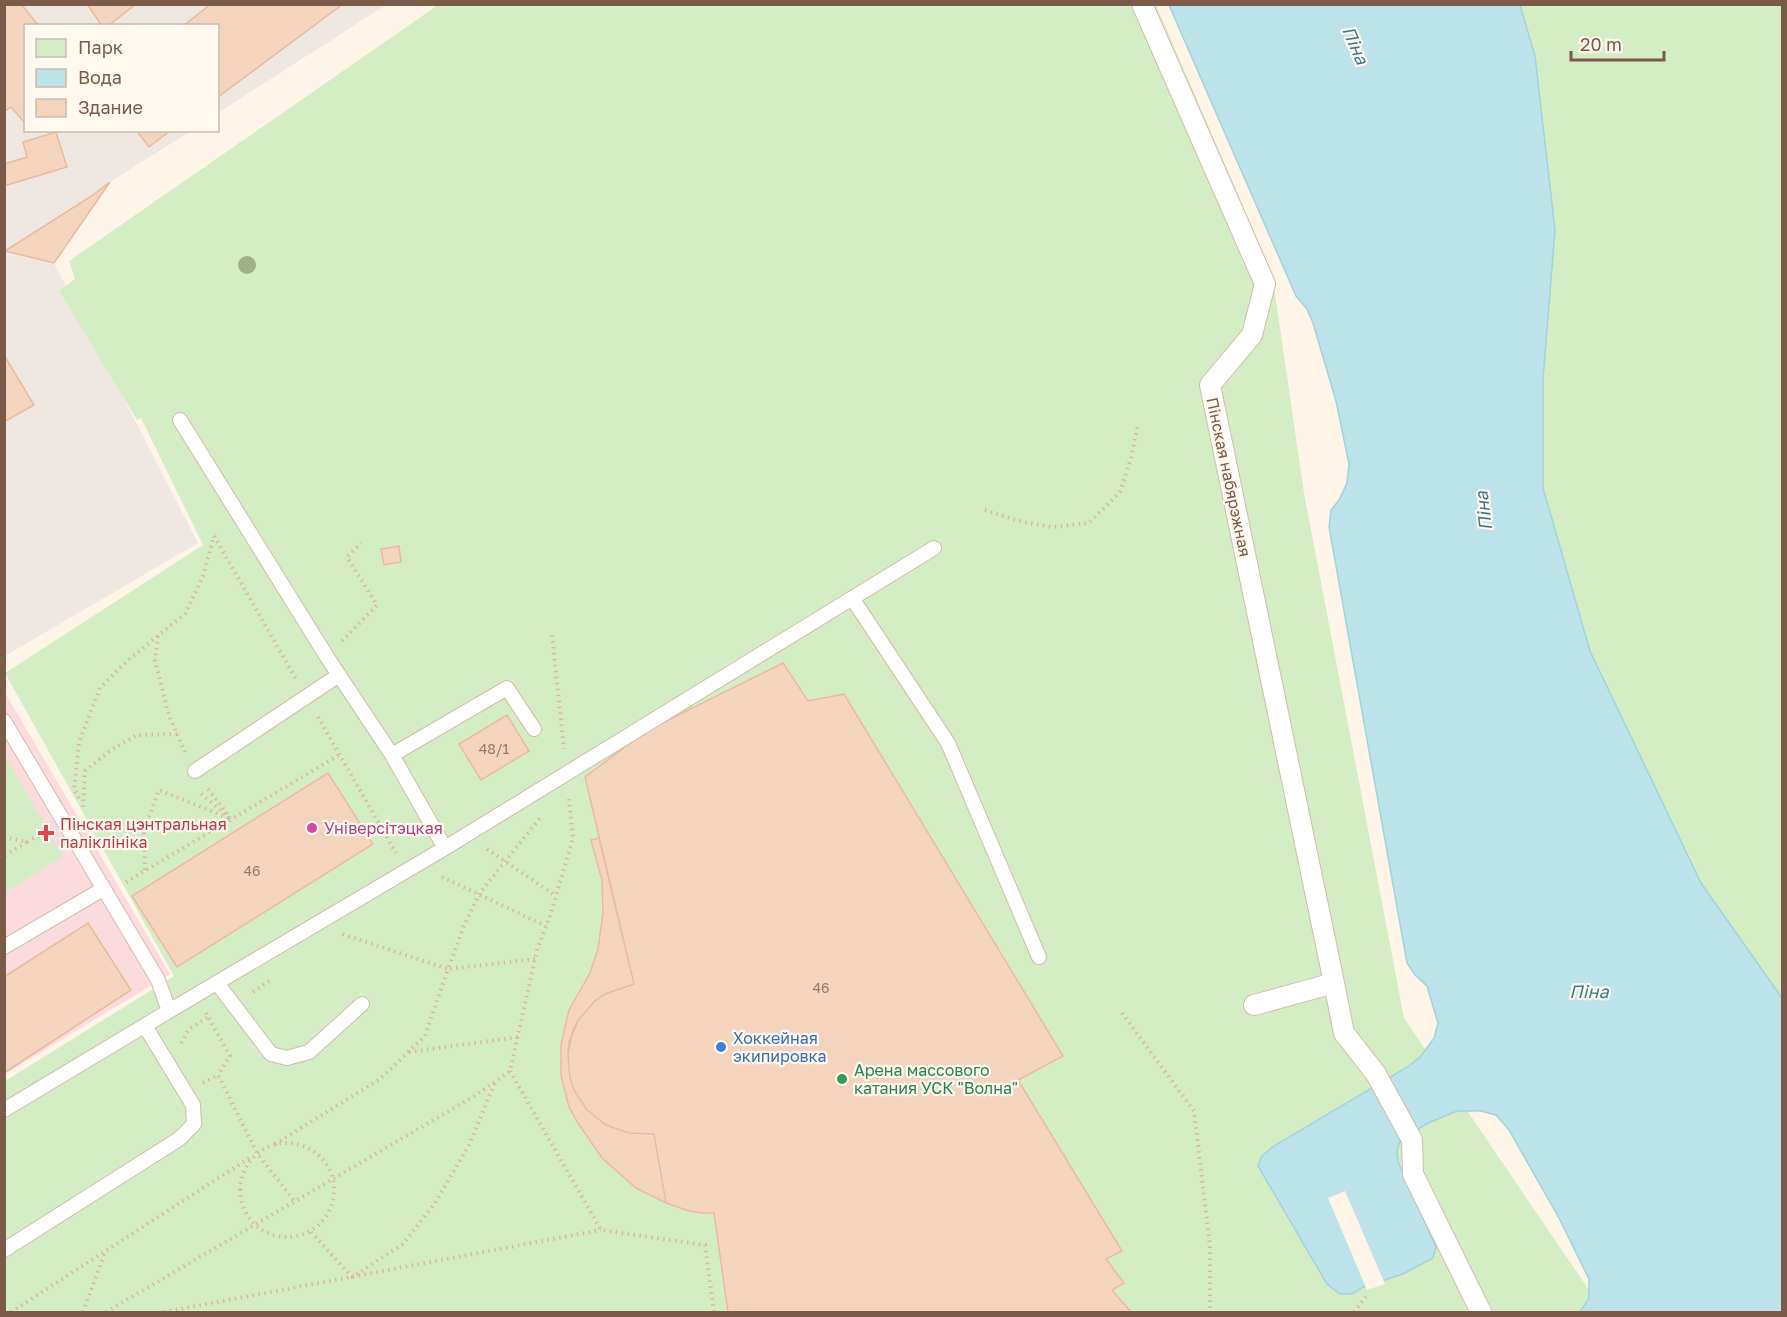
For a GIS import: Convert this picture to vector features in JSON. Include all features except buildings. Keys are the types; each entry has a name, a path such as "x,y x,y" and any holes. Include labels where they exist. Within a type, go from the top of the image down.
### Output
{"street":[{"name":"Пінская набярэжная","path":"1142,4 1265,284 1252,334 1210,385 1344,1033 1376,1074 1412,1140 1413,1173 1481,1312"},
{"path":"1254,1005 1334,983"}],"lane":[{"path":"180,420 327,657 392,755 445,848"},
{"path":"4,1110 445,848 934,548"},
{"path":"852,598 948,743 1038,957"},
{"path":"195,771 339,675"},
{"path":"392,755 507,688 534,729"},
{"path":"4,721 158,980 169,1011"},
{"path":"4,947 103,889"},
{"path":"217,983 271,1054 287,1058 309,1052 362,1004"},
{"path":"4,1250 180,1139 194,1124 193,1105 145,1026"}],"path":[{"path":"985,510 1019,522 1052,527 1089,523 1120,492 1131,458 1138,425"},
{"path":"327,657 377,605 347,557 361,543"},
{"path":"106,1312 334,1180 496,1082 510,1071 535,959 573,838 552,635"},
{"path":"158,636 155,660 168,716 195,771 232,819"},
{"path":"83,807 85,771 111,750 137,735 177,734"},
{"path":"121,885 339,755"},
{"path":"145,871 144,830 159,790 231,819 195,789"},
{"path":"11,1312 257,1153 380,1079 425,1036 464,926 479,894 542,816"},
{"path":"4,837 27,842 4,856"},
{"path":"481,845 556,896"},
{"path":"435,874 546,926"},
{"path":"350,928 341,934 448,969 535,959"},
{"path":"179,1046 189,1029 234,1005 273,979"},
{"path":"192,997 209,1017 230,1056 218,1076 195,1088"},
{"path":"1122,1013 1194,1111 1210,1246 1210,1312"},
{"path":"408,1052 518,1036"},
{"path":"510,1071 601,1230"},
{"path":"218,1076 257,1153 295,1202"},
{"path":"352,1277 403,1244 435,1203 469,1145 496,1082"},
{"path":"257,1153 246,1166 240,1181 240,1197 245,1212 255,1225 267,1234 282,1238 297,1237 311,1232 331,1210 335,1195 334,1180 319,1154 305,1146 290,1142 275,1144"},
{"path":"164,1312 601,1230 705,1245 714,1312"},
{"path":"311,1232 352,1277"},
{"path":"83,1312 105,1252"},
{"path":"1354,1312 1368,1294"}],"shaded area":[{"path":"4,5 386,5 219,112 219,24 24,24 24,132 189,132 110,182 54,263 198,543 5,656"},
{"name":"Пінская цэнтральная паліклініка","path":"4,691 170,974 5,1074 4,1074"}],"green space":[{"path":"438,5 1156,5 1272,273 1304,493 1404,1018 1604,1312 5,1312 5,1081 174,976 5,673 203,545 141,418 137,420 59,291 75,279 69,261"},
{"path":"1520,5 1782,5 1782,998 1701,883 1590,651 1543,488 1543,379 1535,56"},
{"path":"4,754 63,856 5,893 4,893"}],"water":[{"name":"Піна","path":"1169,5 1520,5 1535,56 1555,230 1543,379 1543,488 1590,651 1701,883 1782,998 1782,1312 1580,1312 1589,1298 1589,1279 1559,1218 1509,1130 1496,1115 1481,1111 1457,1111 1426,1124 1400,1141 1397,1151 1398,1162 1436,1247 1433,1258 1403,1274 1363,1287 1352,1294 1340,1294 1327,1284 1258,1166 1262,1156 1274,1146 1409,1066 1421,1056 1434,1038 1438,1023 1427,986 1415,975 1407,963 1329,527 1331,510 1347,483 1349,464 1336,401 1313,323 1307,309 1296,296"}],"pier":[{"path":"1345,1191 1385,1284 1367,1290 1328,1198"}],"place":[{"name":"Універсітэцкая","path":"312,828"},
{"name":"Пінская цэнтральная паліклініка","path":"46,833"},
{"name":"Хоккейная экипировка","path":"721,1047"},
{"name":"Арена массового катания УСК \"Волна\"","path":"842,1079"}]}
